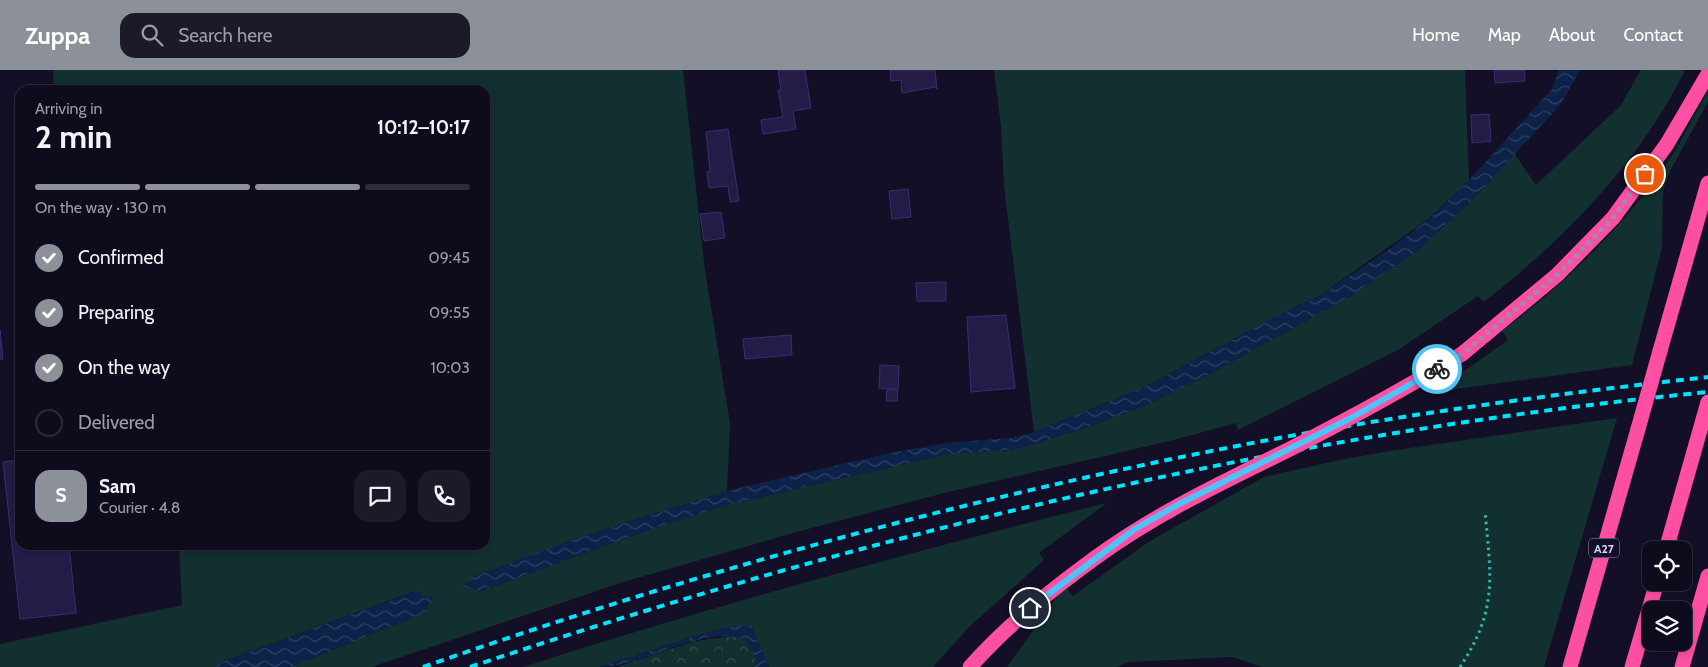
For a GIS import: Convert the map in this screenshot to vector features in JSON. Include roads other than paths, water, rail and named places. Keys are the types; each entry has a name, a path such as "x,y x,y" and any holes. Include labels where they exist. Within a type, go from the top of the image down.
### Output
{"highway":[{"path":"970,667 992,641 1042,597 1135,529 1179,504 1351,418 1462,354 1557,275 1613,218 1667,144 1708,74"},
{"name":"A27","path":"1570,667 1708,183"},
{"path":"1669,541 1708,402"},
{"path":"1682,667 1708,576"},
{"path":"1632,667 1653,591"}],"water":[{"path":"1559,70 1580,70 1561,104 1471,202 1415,252 1356,293 1208,375 1142,407 1085,428 1013,450 948,454 731,504 640,533 481,591 469,587 464,589 463,583 471,581 471,577 577,538 727,491 890,453 945,443 1012,438 1034,432 1147,386 1288,310 1316,298 1385,252 1428,220 1469,180 1552,89"},
{"path":"419,590 425,599 432,596 434,601 428,604 427,612 290,667 214,667 224,661"},
{"path":"734,626 751,626 769,667 755,667 755,657 745,639 727,636 709,637 635,661 598,667 715,630"}],"railway":[{"path":"423,667 531,630 748,564 858,533 1078,479 1189,455 1352,425 1504,402 1708,377"},
{"path":"470,667 621,618 773,573 927,532 1081,495 1237,462 1393,433 1550,410 1708,392"}]}
